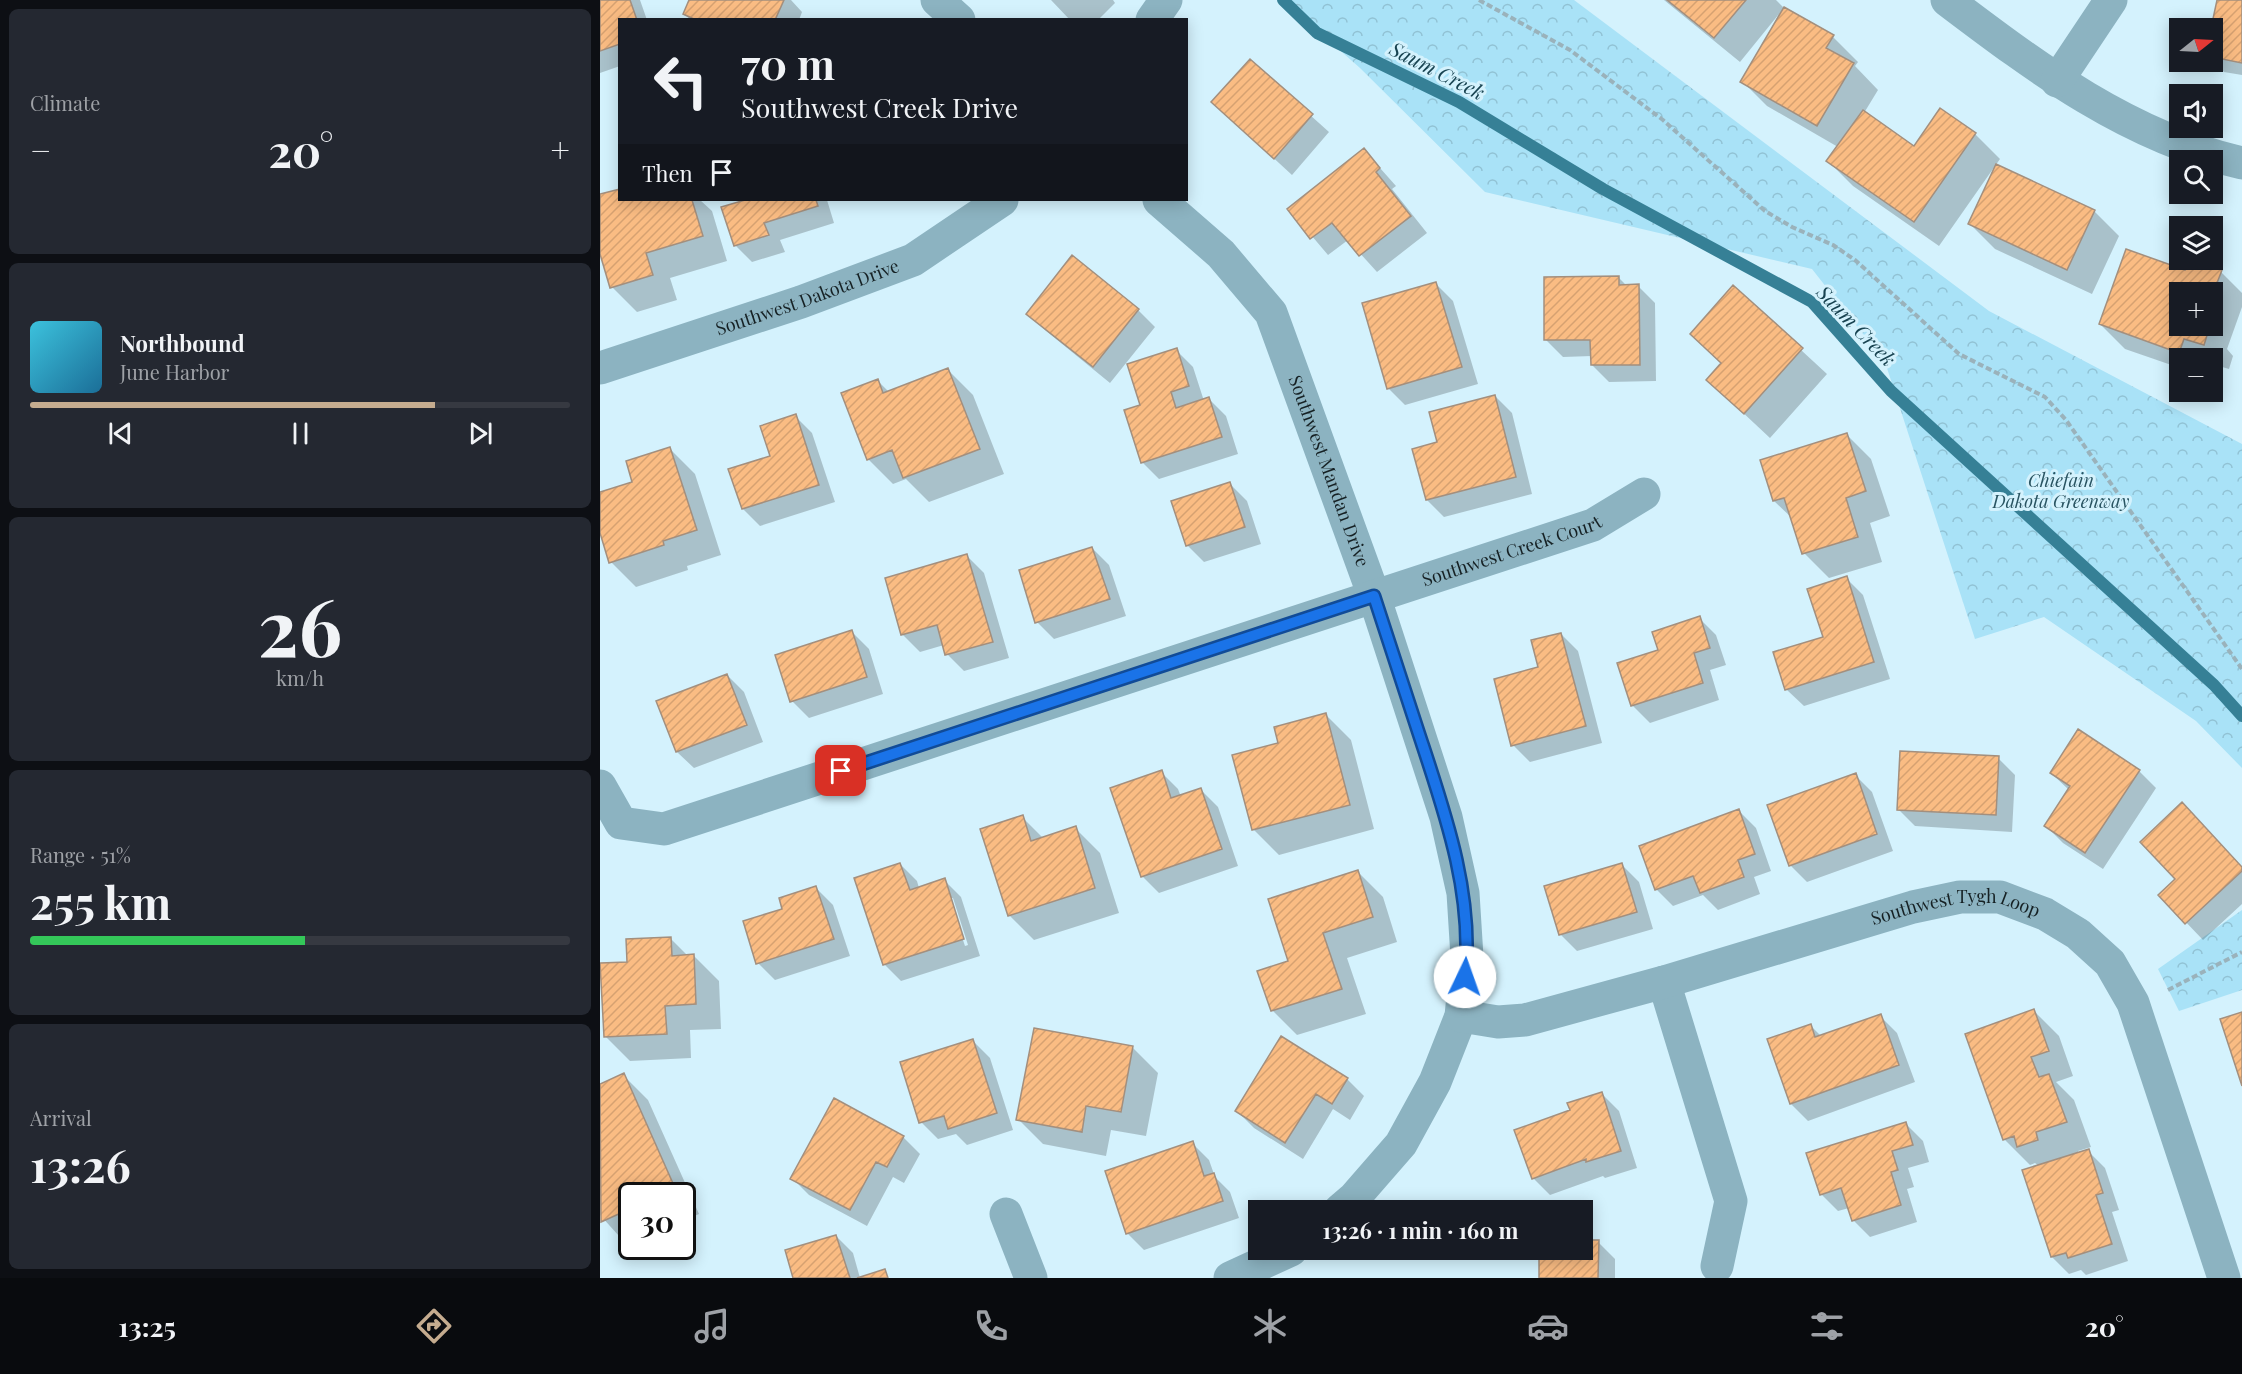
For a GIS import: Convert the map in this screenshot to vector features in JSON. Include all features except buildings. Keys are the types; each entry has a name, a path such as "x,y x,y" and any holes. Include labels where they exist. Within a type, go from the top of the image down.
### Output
{"street":[{"path":"937,0 957,18"},
{"path":"1153,18 1166,0"},
{"path":"1947,0 2056,81 2161,138 2242,163"},
{"path":"2056,81 2111,0"},
{"name":"Southwest Dakota Drive","path":"600,368 801,302 913,260 1001,201"},
{"name":"Southwest Mandan Drive","path":"1160,201 1221,254 1271,313 1374,596 1446,817 1463,893 1467,957 1461,1016 1435,1082 1401,1144 1352,1200"},
{"name":"Southwest Creek Court","path":"600,786 621,824 664,829 1593,525 1644,494"},
{"name":"Southwest Tygh Loop","path":"1461,1016 1498,1022 1525,1020 1664,982 1913,907 1960,897 2001,897 2045,914 2078,934 2110,963 2133,1003 2224,1278"},
{"path":"1664,982 1731,1201 1717,1266"},
{"path":"1006,1214 1031,1278"},
{"path":"1230,1278 1270,1260"}],"path":[{"path":"1479,0 1570,50 1663,120 1765,211 1792,227 1833,245 1855,260 1959,354 2045,397 2066,420 2242,669"},
{"path":"2133,1003 2175,986 2242,952"}],"green space":[{"name":"Chiefain Dakota Greenway","path":"1283,0 1574,0 1989,311 2242,444 2242,768 2196,721 2044,617 1975,639 1885,362 1812,269 1485,192 1360,68"},
{"path":"2242,910 2242,990 2179,1011 2158,969"}],"waterway":[{"name":"Saum Creek","path":"1283,0 1317,33 1459,102 1603,189 1812,302 1891,391 2214,685 2242,716"}],"route":[{"path":"841,771 1374,596 1446,817 1463,893 1467,957 1465,977"}]}
